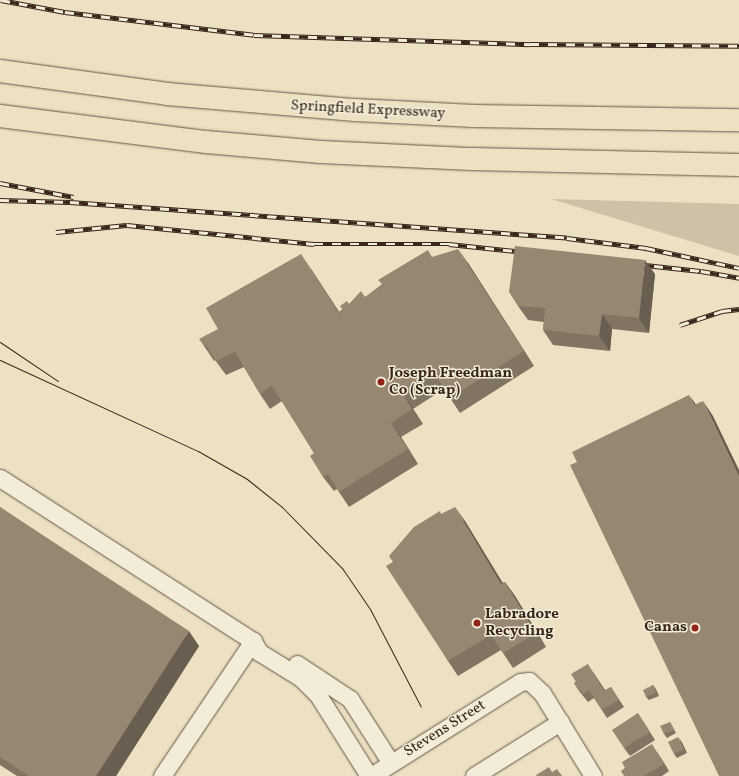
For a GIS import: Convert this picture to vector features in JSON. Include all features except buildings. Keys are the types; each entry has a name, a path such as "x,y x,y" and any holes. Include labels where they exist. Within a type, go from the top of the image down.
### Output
{"highway":[{"name":"Springfield Expressway","path":"0,71 167,94 355,110 557,118 739,120"},
{"path":"0,116 206,142 321,152 472,159 739,165"}],"street":[{"path":"0,478 253,641 267,645 350,699 390,763"},
{"path":"162,776 253,641"},
{"path":"253,641 259,652 301,678 318,695 370,776"},
{"name":"Stevens Street","path":"370,776 520,682 529,681 536,686 560,722"},
{"path":"474,776 560,722 593,776"}],"shaded area":[{"path":"551,199 739,204 739,256"}],"tram line":[{"path":"0,342 58,381"},
{"path":"0,360 198,451 247,479 282,507 342,568 370,609 421,707"}],"railway":[{"path":"1,0 65,12 254,35 530,44 739,46"},
{"path":"0,183 74,197"},
{"path":"0,200 70,202 567,238 646,248 739,268"},
{"path":"56,232 127,225 314,244 449,244 525,252"},
{"path":"636,264 701,271 739,278"},
{"path":"680,325 722,311 739,309"}],"place":[{"name":"Joseph Freedman Co (Scrap)","path":"381,382"},
{"name":"Labradore Recycling","path":"477,623"},
{"name":"Canas","path":"695,628"}]}
